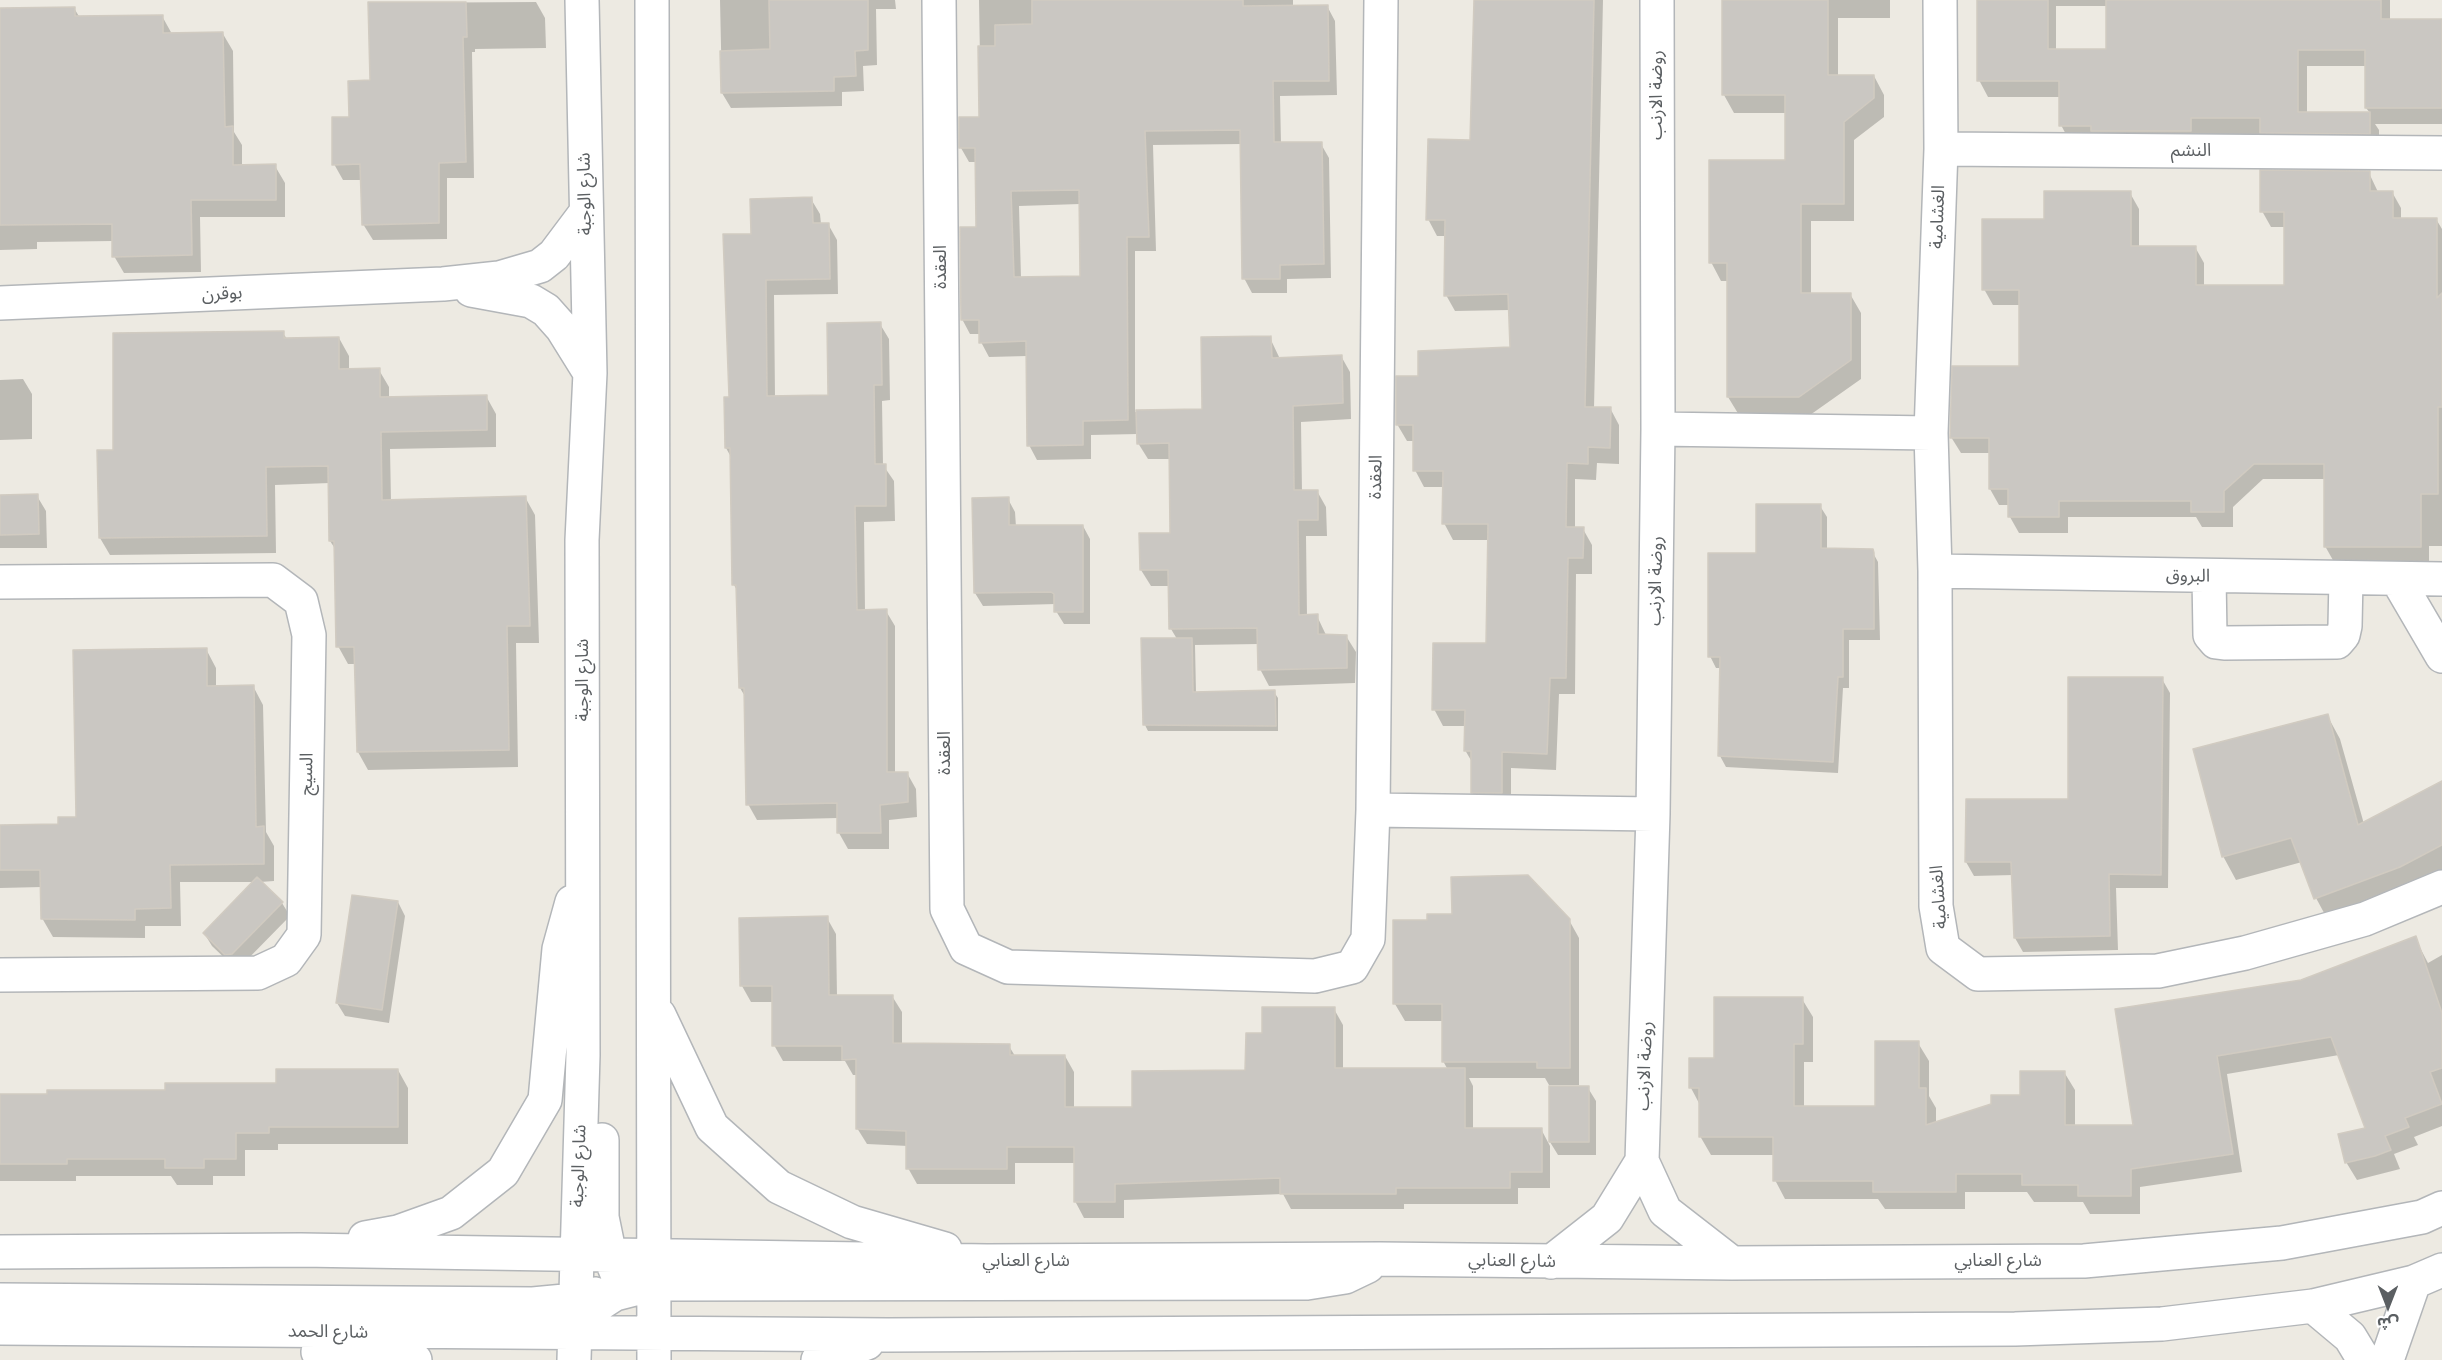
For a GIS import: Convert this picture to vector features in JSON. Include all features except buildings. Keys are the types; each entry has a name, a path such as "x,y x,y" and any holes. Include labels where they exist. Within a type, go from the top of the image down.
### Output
{"street":[{"name":"شارع الوجبة","path":"574,1347 583,1055 582,540 590,373 582,0"},
{"path":"574,1347 598,1305 627,1279 655,1005 651,0"},
{"name":"العقدة","path":"939,0 947,909 966,948 1008,967 1315,976 1352,967 1368,939 1373,810 1381,0"},
{"name":"روضة الارنب","path":"1657,0 1658,429 1653,814 1642,1161 1665,1211 1732,1263"},
{"name":"الغشامية","path":"1940,0 1941,149 1931,433 1935,571 1936,906 1943,948 1978,974 2158,971 2245,953 2365,919 2442,887"},
{"name":"النشم","path":"1941,149 2442,153"},
{"name":"بوقرن","path":"0,303 443,284 499,278 540,266 554,255 585,215"},
{"name":"بوقرن","path":"443,284 531,301 546,310 562,328 590,373"},
{"path":"1658,429 1931,433"},
{"path":"582,540 597,566 604,604 602,1216 627,1279 640,1347 888,1335 2015,1329 2162,1324 2313,1306 2428,1276"},
{"name":"البروق","path":"1935,571 2442,579"},
{"path":"2209,576 2210,635 2216,642 2224,644 2337,642 2343,635 2345,626 2346,578"},
{"path":"2397,579 2442,656"},
{"name":"السيج","path":"0,582 273,580 301,601 309,635 304,935 286,960 258,973 0,975"},
{"path":"1373,810 1653,814"},
{"path":"301,1250 398,1232 451,1213 503,1172 545,1100 559,950 584,856"},
{"path":"655,1005 712,1127 779,1187 852,1222 987,1261"},
{"name":"روضة الارنب","path":"1551,1262 1607,1218 1642,1161"},
{"name":"شارع العنابي","path":"576,1256 627,1279 987,1261 1380,1259 1732,1263 2084,1261 2282,1243 2422,1217 2442,1208"},
{"path":"0,1252 301,1250 576,1256"},
{"path":"0,1300 534,1304 575,1300 627,1279 1307,1283 1345,1277 1380,1259"},
{"path":"2387,1360 2428,1276"},
{"path":"2313,1306 2350,1337 2364,1360"},
{"name":"شارع الحمد","path":"0,1328 181,1329 574,1347 640,1347"},
{"path":"181,1329 247,1347 415,1360"},
{"path":"818,1360 888,1335"}]}
